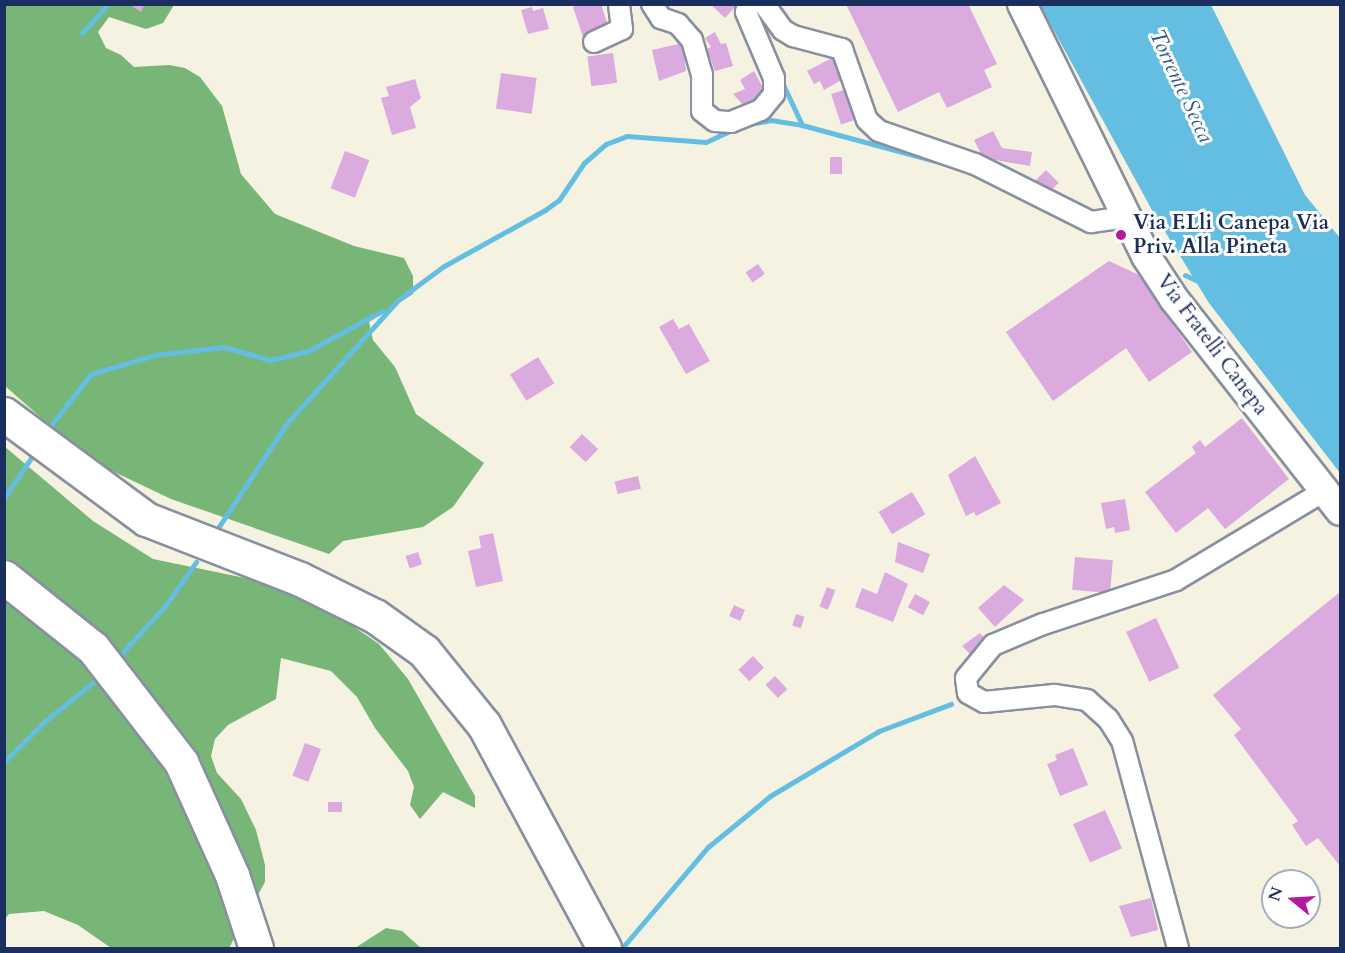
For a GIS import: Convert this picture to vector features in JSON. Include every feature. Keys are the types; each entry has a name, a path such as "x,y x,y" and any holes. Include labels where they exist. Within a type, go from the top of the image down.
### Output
{"highway":[{"path":"4,414 146,519 300,579 375,616 424,651 484,725 604,948"},
{"path":"4,577 93,648 181,762 232,875 256,948"}],"main road":[{"name":"Via Fratelli Canepa","path":"1022,4 1127,218 1174,299 1332,501"}],"street":[{"path":"594,42 622,29 619,4"},
{"path":"652,4 661,18 678,24 692,40 702,74 702,111 715,121 731,122 760,110 774,94 769,63 746,12 749,4"},
{"path":"764,4 783,30 792,36 842,49 867,120 879,131 975,164 1090,222 1127,218"},
{"path":"1178,948 1122,741 1108,719 1087,700 1054,695 984,702 968,693 966,678 993,645 1043,624 1176,580 1332,501"}],"green space":[{"path":"5,5 174,5 163,23 146,29 109,17 98,32 106,48 121,55 134,67 169,65 185,68 200,77 222,106 241,174 275,214 354,246 404,258 413,276 413,294 369,322 373,340 395,367 416,414 484,463 453,507 423,527 343,541 329,554 171,499 89,460 5,386"},
{"path":"4,446 93,521 153,559 269,583 347,622 379,644 408,679 475,796 475,808 443,792 420,819 410,805 414,787 408,771 375,728 357,697 331,671 281,658 276,699 228,725 215,739 211,756 217,773 241,799 256,830 265,865 265,882 229,948 111,948 78,925 44,911 9,914 5,919"},
{"path":"386,928 402,931 421,948 355,948"}],"water":[{"name":"Torrente Secca","path":"1040,5 1211,5 1305,195 1340,238 1340,473 1209,303 1153,212"}],"building":[{"path":"129,4 145,4 141,12"},
{"path":"580,4 601,4 610,32 584,40 573,7"},
{"path":"710,4 732,4 735,7 725,18"},
{"path":"846,4 968,4 997,64 984,70 992,87 947,108 939,92 898,112"},
{"path":"532,7 533,11 543,8 549,29 528,34 521,10"},
{"path":"715,32 721,44 726,43 733,66 715,71 707,49 711,47 705,38"},
{"path":"683,43 686,71 659,81 652,50"},
{"path":"613,53 617,83 591,86 587,57"},
{"path":"834,57 845,78 824,90 820,81 814,84 807,71"},
{"path":"754,71 765,91 744,106 733,94 745,89 740,80"},
{"path":"501,73 537,78 532,114 496,109"},
{"path":"415,79 421,98 410,107 416,128 392,135 381,98 389,96 386,87"},
{"path":"853,87 863,117 841,125 831,94"},
{"path":"993,131 1002,148 1032,152 1030,166 983,158 974,140"},
{"path":"345,151 369,160 355,198 331,188"},
{"path":"830,157 842,157 842,174 830,174"},
{"path":"1046,170 1059,183 1047,194 1035,181"},
{"path":"1109,261 1139,275 1192,352 1149,382 1126,348 1053,401 1006,332"},
{"path":"758,264 765,274 753,282 746,273"},
{"path":"673,319 679,329 689,324 710,361 686,374 659,327"},
{"path":"538,357 554,383 526,401 510,374"},
{"path":"1242,418 1289,479 1225,529 1208,508 1176,533 1145,492 1196,453 1192,447 1200,440 1205,447"},
{"path":"582,434 598,449 586,462 570,447"},
{"path":"975,456 1001,503 976,516 974,512 966,516 948,475"},
{"path":"638,476 641,489 618,494 615,481"},
{"path":"912,492 925,514 892,534 879,512"},
{"path":"1125,499 1130,530 1115,533 1114,527 1106,529 1101,503"},
{"path":"493,533 503,581 476,587 468,551 481,548 479,536"},
{"path":"898,542 930,554 923,573 895,562"},
{"path":"418,552 422,564 410,568 406,556"},
{"path":"1075,557 1113,560 1110,593 1072,590"},
{"path":"885,572 908,584 893,622 855,607 862,588 877,594"},
{"path":"1004,585 1024,600 995,627 978,608"},
{"path":"827,587 835,590 828,610 819,607"},
{"path":"1340,592 1340,866 1318,838 1306,846 1292,825 1298,821 1234,735 1241,729 1213,695"},
{"path":"915,594 930,602 923,615 908,607"},
{"path":"734,605 745,610 740,621 729,616"},
{"path":"796,614 805,617 801,628 792,625"},
{"path":"1156,618 1179,668 1149,682 1126,632"},
{"path":"980,633 988,643 974,658 962,646"},
{"path":"753,656 764,668 749,681 738,670"},
{"path":"775,676 787,689 778,698 765,685"},
{"path":"305,743 321,749 308,782 292,776"},
{"path":"1073,748 1088,785 1060,796 1047,764 1057,760 1055,755"},
{"path":"328,802 342,802 342,812 328,812"},
{"path":"1105,810 1122,848 1090,863 1073,824"},
{"path":"1151,898 1158,930 1131,937 1119,906"}],"waterway":[{"path":"82,33 108,4"},
{"path":"781,80 802,125"},
{"path":"749,124 771,120 802,125 947,164"},
{"path":"214,534 287,423 398,300 444,266 559,200 584,163 606,144 627,136 706,142 732,130"},
{"path":"1185,275 1200,282"},
{"path":"51,425 91,374 155,355 224,347 270,360 308,351 382,311"},
{"path":"4,498 31,458"},
{"path":"122,653 165,606 196,562"},
{"path":"4,762 45,721 101,676"},
{"path":"622,948 708,847 770,796 879,731 951,704"}],"place":[{"name":"Via F.Lli Canepa Via Priv. Alla Pineta","path":"1121,235"}]}
